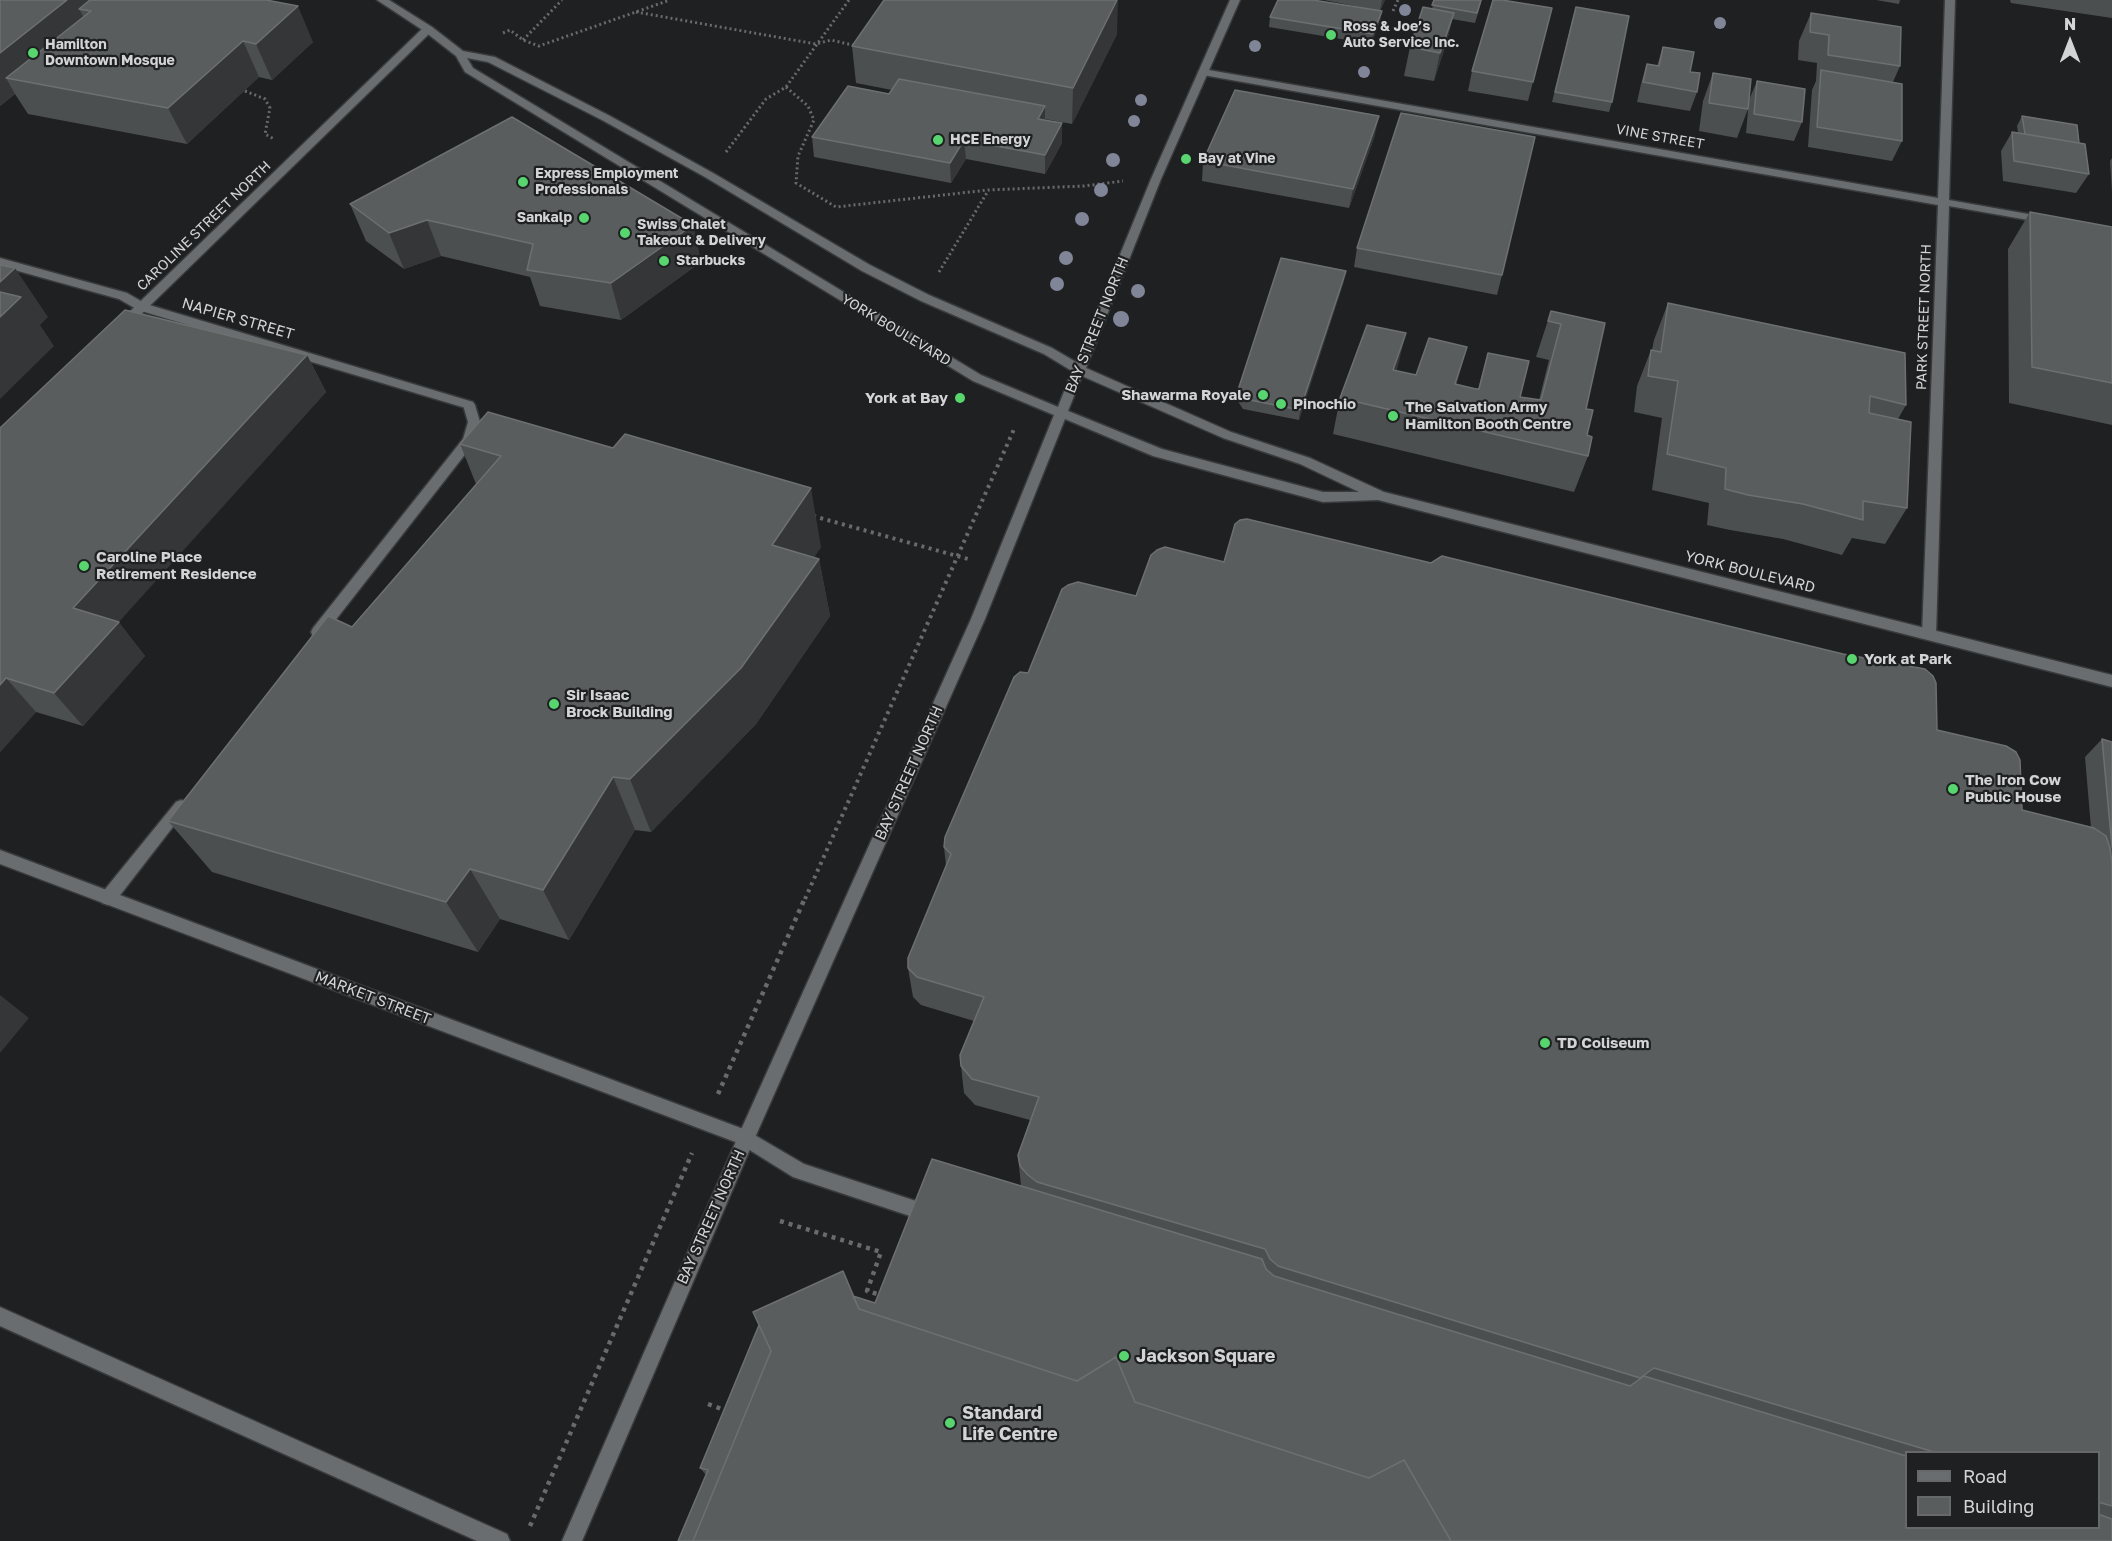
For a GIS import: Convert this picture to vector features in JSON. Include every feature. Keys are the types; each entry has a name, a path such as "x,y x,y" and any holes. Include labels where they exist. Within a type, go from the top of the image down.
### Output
{"main road":[{"name":"YORK BOULEVARD","path":"382,0 428,29 460,54 469,70 977,378 1158,453 1323,497 1380,496"},
{"name":"BAY STREET NORTH","path":"572,1541 746,1138 1000,568 1060,413 1156,179 1235,0"},
{"name":"PARK STREET NORTH","path":"1929,635 1950,0"},
{"name":"CAROLINE STREET NORTH","path":"117,332 428,29"},
{"name":"YORK BOULEVARD","path":"460,54 491,59 606,118 709,175 866,268 925,298 1038,346 1078,369 1161,408 1227,435 1305,461 1380,496 2112,681"},
{"name":"VINE STREET","path":"1203,72 2054,221"},
{"name":"NAPIER STREET","path":"0,262 123,296 142,307 469,405 474,422 469,440 310,642"},
{"path":"108,898 188,798"},
{"name":"MARKET STREET","path":"0,857 746,1138 799,1171 919,1210"},
{"path":"0,1316 500,1541"}],"path":[{"path":"225,12 240,0"},
{"path":"523,40 562,0"},
{"path":"510,30 523,40 539,46 670,0"},
{"path":"709,175 766,99 786,87 849,0"},
{"path":"1393,11 1398,0"},
{"path":"636,12 816,44 831,40 865,48"},
{"path":"786,87 808,106 814,120 798,156 796,183 836,207 988,190 1084,186 1156,179"},
{"path":"245,91 265,99 270,108 265,134 299,154"},
{"path":"925,298 988,190"},
{"path":"742,1040 1003,454"},
{"path":"810,515 1000,568"},
{"path":"529,1530 664,1216"},
{"path":"780,1221 881,1252 867,1291 891,1298"},
{"path":"708,1404 733,1413"}],"building":[{"path":"0,0 67,0 0,53"},
{"path":"90,0 266,0 298,6 256,44 243,41 168,108 6,78 91,11 79,9"},
{"path":"884,0 1117,0 1073,88 852,46"},
{"path":"1278,0 1313,0 1382,11 1373,34 1270,17"},
{"path":"1434,0 1481,0 1477,13 1432,5"},
{"path":"1493,0 1552,8 1533,82 1472,71"},
{"path":"1423,7 1454,13 1440,53 1410,47"},
{"path":"1576,7 1629,16 1612,102 1555,92"},
{"path":"1811,13 1901,27 1900,66 1828,55 1829,35 1810,32"},
{"path":"1663,47 1694,52 1690,72 1700,73 1697,92 1643,82 1647,64 1659,66"},
{"path":"1821,70 1902,84 1902,141 1817,127"},
{"path":"1713,73 1751,79 1748,109 1709,103"},
{"name":"HCE Energy","path":"899,79 1045,106 1038,119 1062,123 1045,155 964,140 950,163 812,137 848,86 889,94"},
{"path":"1757,81 1805,89 1802,122 1754,114"},
{"path":"1235,90 1379,116 1353,189 1203,161"},
{"path":"1401,113 1535,137 1502,275 1357,248"},
{"path":"2022,116 2077,125 2079,143 2025,134"},
{"path":"512,117 693,225 611,283 527,270 533,244 427,220 389,233 350,204"},
{"path":"2012,132 2085,144 2089,174 2014,161"},
{"path":"2030,212 2112,227 2112,383 2032,367"},
{"path":"1281,258 1346,271 1300,410 1245,399 1238,390"},
{"path":"0,265 15,268 0,282"},
{"path":"0,292 21,297 0,317"},
{"path":"1668,303 1905,353 1906,405 1870,396 1869,413 1911,422 1907,508 1863,501 1863,520 1803,504 1748,495 1725,489 1726,468 1667,454 1678,381 1648,376 1651,350 1661,352"},
{"name":"Caroline Place Retirement Residence","path":"125,310 307,355 73,608 119,622 54,693 6,678 0,685 0,428"},
{"path":"1551,311 1605,323 1586,409 1593,410 1587,435 1592,437 1588,456 1340,398 1367,325 1406,333 1393,370 1416,375 1429,338 1467,347 1455,384 1476,389 1479,389 1488,353 1529,361 1520,397 1541,400 1561,324 1548,321"},
{"name":"Sir Isaac Brock Building","path":"488,412 613,448 625,434 811,488 772,545 819,559 741,668 630,779 613,777 543,890 470,869 446,902 168,821 328,616 352,627 501,456 460,444"},
{"name":"TD Coliseum","path":"1247,519 1431,563 1442,556 1843,654 1925,669 1933,676 1936,683 1937,730 2006,746 2016,752 2020,760 2022,810 2094,828 2106,836 2112,864 2112,1506 2100,1503 2100,1451 1931,1451 1654,1368 1640,1378 1278,1266 1270,1259 1265,1249 1037,1182 1020,1166 1018,1155 1039,1097 972,1079 961,1066 960,1055 984,997 917,977 908,968 908,958 951,854 944,847 945,837 1014,677 1020,672 1028,673 1062,589 1078,582 1136,596 1151,555 1165,547 1224,562 1235,524"},
{"path":"2102,739 2112,742 2112,847"},
{"path":"932,1159 1262,1259 1266,1269 1274,1276 1630,1386 1644,1376 1905,1456 1905,1529 2100,1529 2100,1515 2112,1519 2112,1541 1451,1541 1404,1460 1369,1478 1135,1402 1116,1357 1077,1381 859,1309 853,1296 875,1303"},
{"name":"Standard Life Centre","path":"843,1271 859,1309 1077,1381 1116,1357 1135,1402 1369,1478 1404,1460 1451,1541 693,1541 771,1351 753,1312"},
{"path":"759,1325 771,1351 693,1541 678,1541 708,1470 700,1468"}],"place":[{"name":"Ross & Joe’s Auto Service Inc.","path":"1331,35"},
{"name":"Hamilton Downtown Mosque","path":"33,53"},
{"name":"HCE Energy","path":"938,140"},
{"name":"Bay at Vine","path":"1186,159"},
{"name":"Express Employment Professionals","path":"523,182"},
{"name":"Sankalp","path":"584,218"},
{"name":"Swiss Chalet Takeout & Delivery","path":"625,233"},
{"name":"Starbucks","path":"664,261"},
{"name":"Shawarma Royale","path":"1263,395"},
{"name":"York at Bay","path":"960,398"},
{"name":"Pinochio","path":"1281,404"},
{"name":"The Salvation Army Hamilton Booth Centre","path":"1393,416"},
{"name":"Caroline Place Retirement Residence","path":"84,566"},
{"name":"York at Park","path":"1852,659"},
{"name":"Sir Isaac Brock Building","path":"554,704"},
{"name":"The Iron Cow Public House","path":"1953,789"},
{"name":"TD Coliseum","path":"1545,1043"},
{"name":"Jackson Square","path":"1124,1356"},
{"name":"Standard Life Centre","path":"950,1423"}]}
